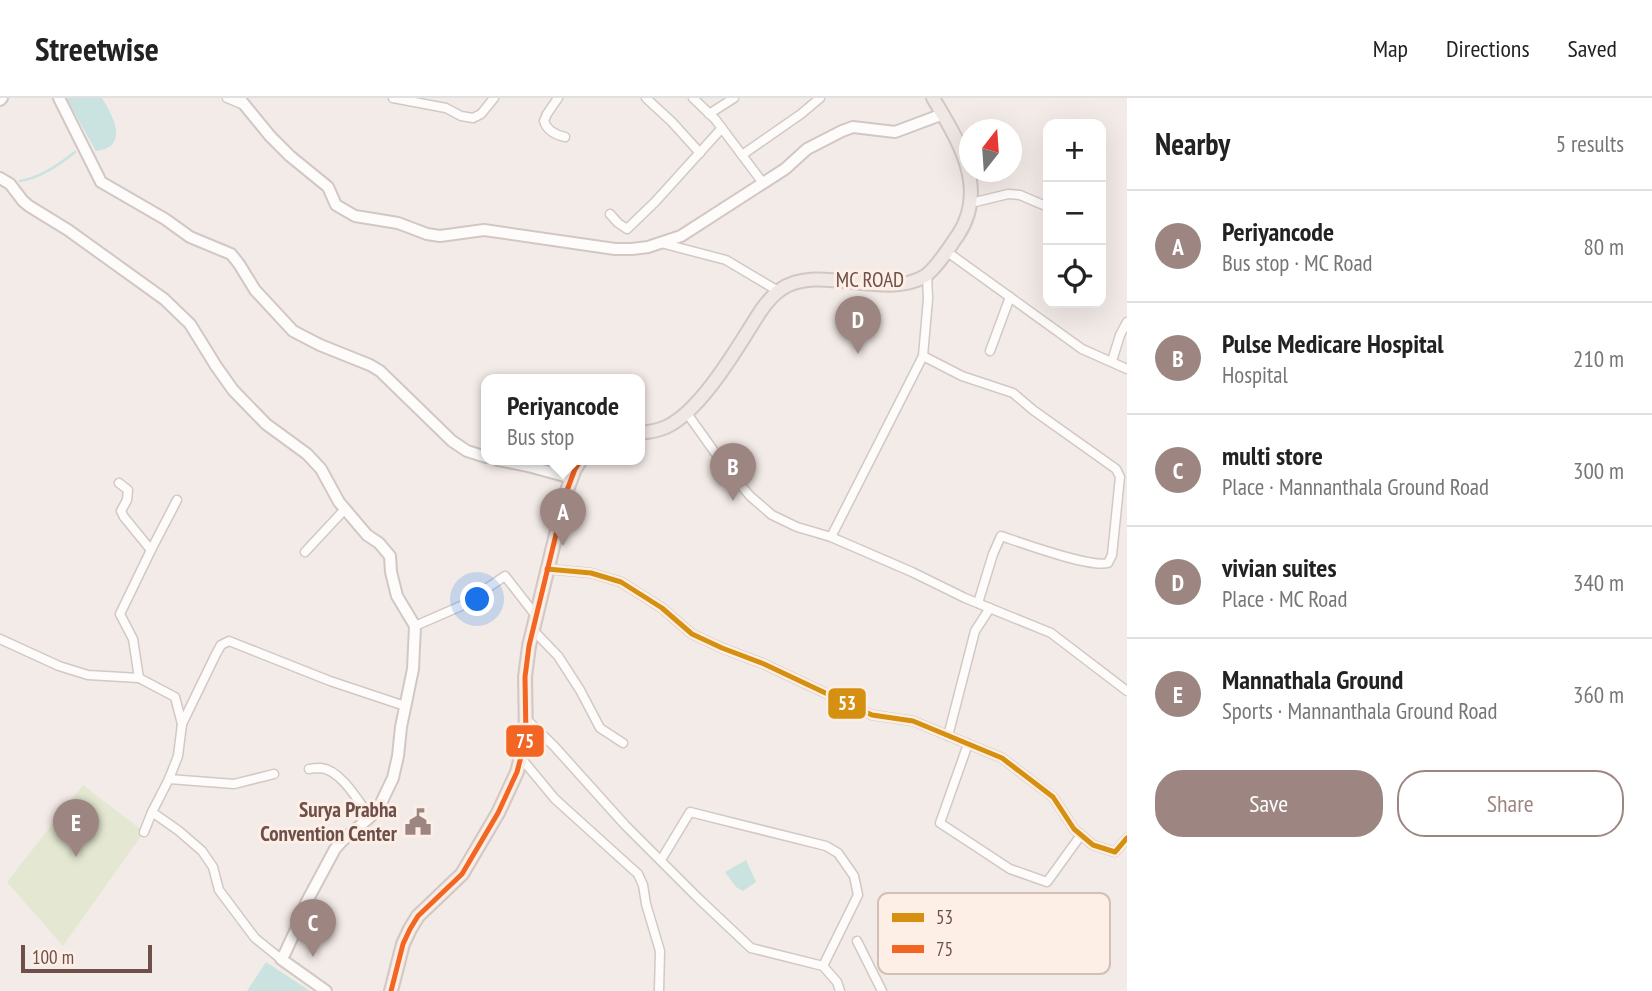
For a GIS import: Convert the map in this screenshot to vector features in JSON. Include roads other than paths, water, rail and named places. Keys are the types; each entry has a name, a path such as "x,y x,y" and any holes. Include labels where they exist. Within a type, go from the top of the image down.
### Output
{"main road":[{"name":"MC ROAD","path":"778,291 787,285 815,280 886,284 905,282 927,275 966,221 972,184 953,131 933,98"},
{"path":"645,432 667,427 686,412 726,366 763,308 778,291"},
{"path":"391,991 403,944 410,929 418,916 462,874 482,842 517,772 526,738 525,677 528,646 566,493 577,465"}],"street":[{"path":"59,98 101,182 190,237 231,254 255,290 293,331 370,365 452,441 467,451 481,455"},
{"path":"227,98 241,102 289,156 328,187 337,205 355,216 398,223 440,236 484,230 615,249 648,247 691,231 785,169 807,149 842,131 853,127 895,132 943,114"},
{"path":"393,98 446,108 461,116 473,118 481,114 494,98"},
{"path":"558,98 544,121 551,131 565,137"},
{"path":"646,98 700,153"},
{"path":"693,98 722,128 763,183"},
{"path":"709,114 734,98"},
{"path":"742,155 802,114 820,98"},
{"path":"610,214 627,229 722,128"},
{"path":"0,178 10,184 29,206 68,230 164,299 190,324 233,390 266,424 307,454 321,469 345,509 390,556 397,596 415,626 413,669 393,778 370,817 335,849 281,958"},
{"path":"971,203 1008,194 1020,195 1043,205"},
{"path":"661,243 726,260 778,291"},
{"path":"946,251 1082,349 1127,369"},
{"path":"831,537 923,356 928,299 927,275"},
{"path":"990,351 1010,297"},
{"path":"1112,361 1127,322"},
{"path":"923,356 962,376 1013,393 1116,469 1120,477 1112,555 1108,563 1104,565 1081,560 1001,536 978,603"},
{"path":"686,412 726,468 772,516 831,537 1051,633 1127,691"},
{"path":"523,465 572,478"},
{"path":"119,483 128,490 127,500 121,511 151,550"},
{"path":"139,678 133,639 120,614 177,500"},
{"path":"305,552 345,509"},
{"path":"547,569 592,573 621,582 662,608 692,634 764,664 872,715 912,721 1002,758 1053,797 1074,829 1093,845 1115,852 1127,838"},
{"path":"415,626 461,606 505,576 580,690 600,728 623,743"},
{"path":"948,736 975,631 990,608"},
{"path":"0,639 59,666 88,674 139,678 176,697 182,724"},
{"path":"144,832 169,779 177,756 182,724 221,645 229,641 330,681 405,706"},
{"path":"527,720 625,825 751,948 823,966 837,982 840,991"},
{"path":"968,744 940,823 1010,869 1047,881 1081,835"},
{"path":"521,758 555,799 641,879 660,951 659,991"},
{"path":"309,769 323,768 345,782 370,817"},
{"path":"169,779 234,784 274,774"},
{"path":"661,860 690,811 826,846 838,853 854,876 858,895 823,966"},
{"path":"152,812 202,851 213,867 219,890 255,937 326,991"},
{"path":"857,940 882,991"}],"water":[{"path":"66,98 102,98 116,130 113,144 96,151"},
{"path":"746,860 756,882 743,891 736,887 725,872"},
{"path":"266,962 310,991 247,991"}],"waterway":[{"path":"20,181 49,170 75,152"}],"place":[{"name":"vivian suites","path":"858,354"},
{"name":"Pulse Medicare Hospital","path":"733,501"},
{"name":"Periyancode","path":"563,546"},
{"name":"Surya Prabha Convention Center","path":"418,822"},
{"name":"Mannathala Ground","path":"76,857"},
{"name":"multi store","path":"313,957"}]}
